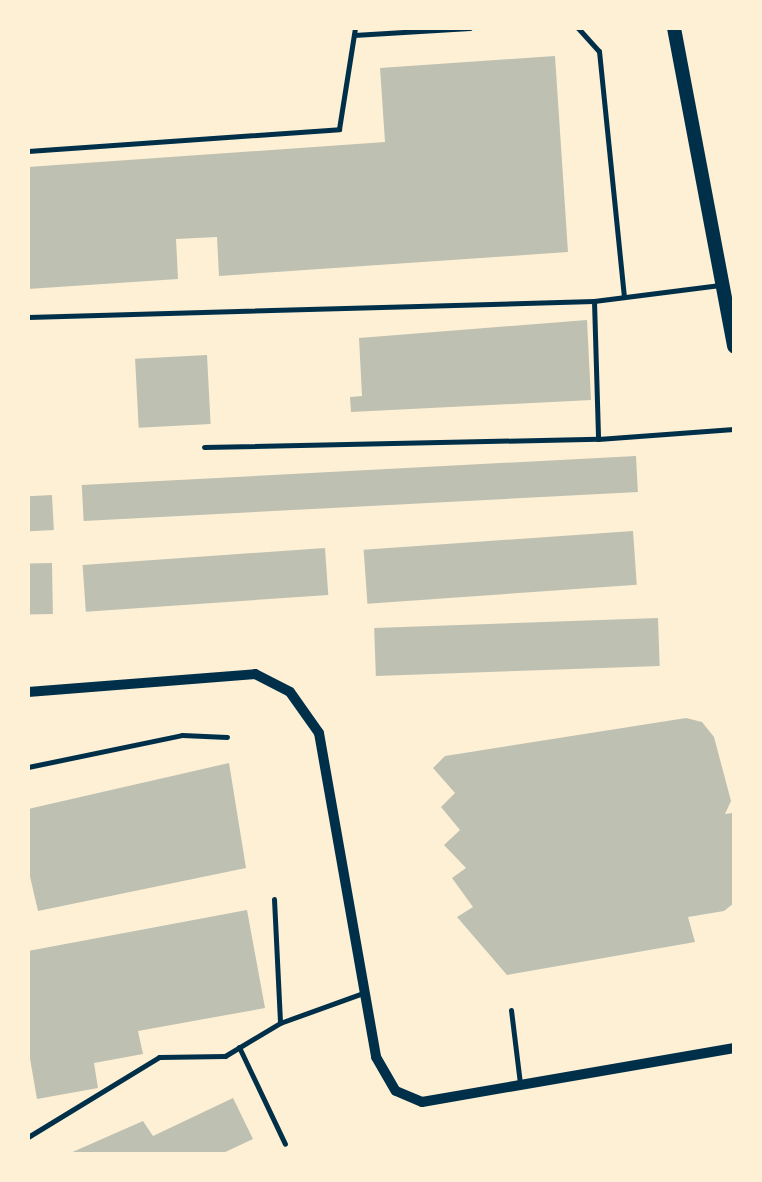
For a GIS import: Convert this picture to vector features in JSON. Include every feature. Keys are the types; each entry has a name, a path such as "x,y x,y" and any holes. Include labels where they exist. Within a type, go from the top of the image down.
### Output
{"street":[{"path":"674,28 734,346"},
{"path":"28,692 254,674 290,692 319,733 376,1057 396,1091 422,1102 734,1048"}],"lane":[{"path":"28,151 339,130 355,31 470,28"},
{"path":"578,28 598,51 624,297"},
{"path":"28,317 594,301 723,285"},
{"path":"594,301 598,439"},
{"path":"204,447 598,439 734,429"},
{"path":"28,767 182,734 227,737"},
{"path":"274,899 280,1023"},
{"path":"28,1138 159,1056 225,1056 280,1023 363,993"},
{"path":"510,1010 520,1086"},
{"path":"239,1048 285,1144"}],"building":[{"path":"555,56 568,252 219,276 217,237 176,239 178,279 28,289 28,167 385,142 380,68"},
{"path":"587,320 591,400 351,412 350,397 362,396 359,338"},
{"path":"207,355 211,424 139,428 135,359"},
{"path":"636,456 638,492 84,521 82,485"},
{"path":"52,495 54,530 30,531 28,496"},
{"path":"633,531 637,585 367,604 364,550"},
{"path":"325,548 328,595 86,612 83,565"},
{"path":"28,563 52,563 53,614 29,614"},
{"path":"658,618 660,666 376,676 374,628"},
{"path":"686,718 702,722 714,737 731,801 725,814 732,813 734,830 734,903 724,911 688,917 695,942 507,975 457,917 473,907 452,878 466,868 444,845 460,830 441,807 455,793 433,768 445,756"},
{"path":"229,763 246,868 38,911 28,868 28,809"},
{"path":"247,910 265,1008 138,1031 143,1054 94,1063 98,1088 37,1099 28,1047 28,951"},
{"path":"233,1098 253,1139 221,1154 68,1154 143,1121 153,1136"}]}
